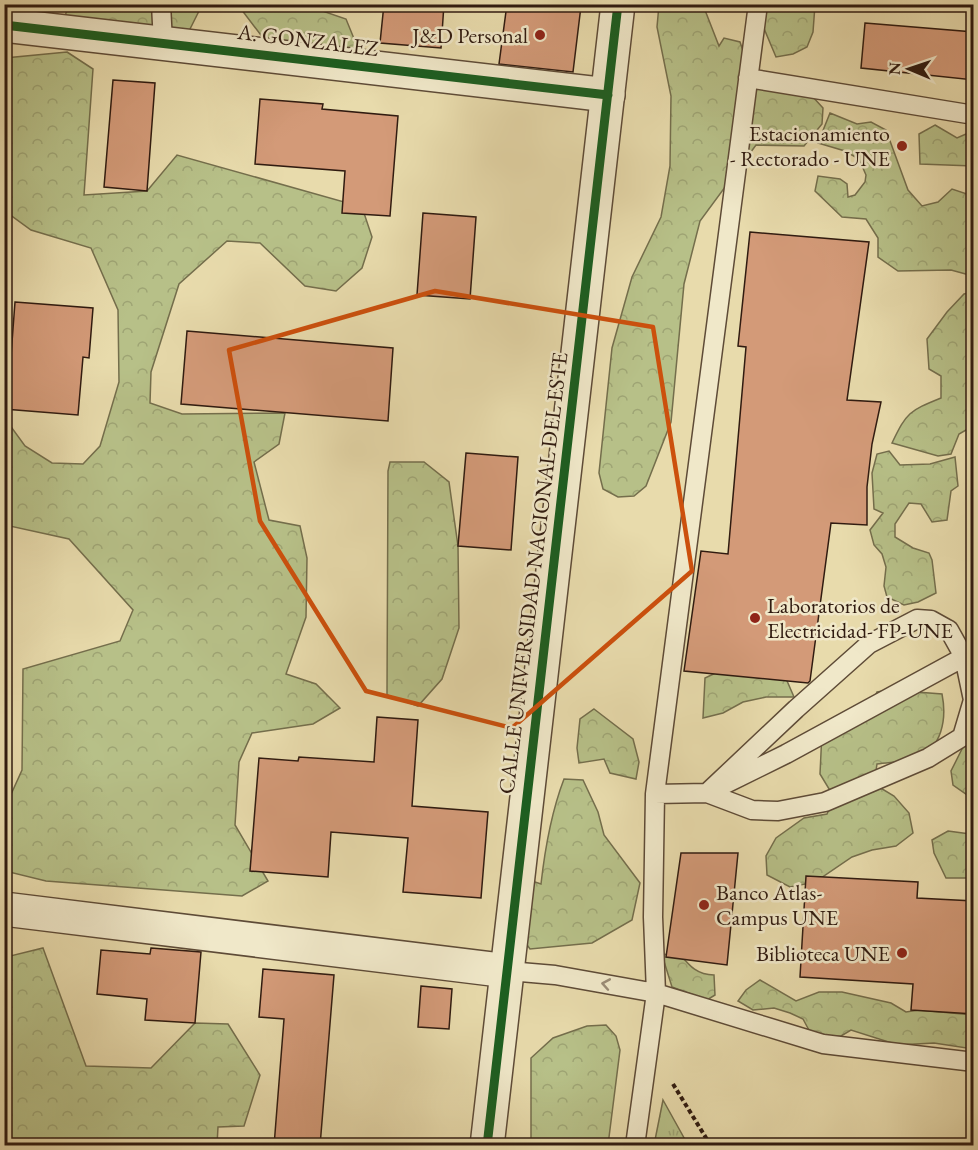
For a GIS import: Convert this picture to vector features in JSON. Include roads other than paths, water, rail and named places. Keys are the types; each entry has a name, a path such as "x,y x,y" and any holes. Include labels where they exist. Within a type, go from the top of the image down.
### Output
{"street":[{"name":"CALLE UNIVERSIDAD NACIONAL DEL ESTE","path":"487,1146 618,4"},
{"name":"A. GONZALEZ","path":"4,25 608,94"},
{"path":"4,909 508,971"}],"lane":[{"path":"161,4 163,43"},
{"path":"635,1146 656,993 653,917 655,794 758,4"},
{"path":"748,78 974,115"},
{"path":"655,794 707,793 752,810 778,811 825,802 928,758 962,736 973,700 964,657 949,630 931,620 917,619 869,644 796,708 707,793"},
{"path":"707,793 786,754 964,657"},
{"path":"508,971 555,975 656,993 823,1044 974,1062"}],"place":[{"name":"J&D Personal","path":"540,35"},
{"name":"Estacionamiento - Rectorado - UNE","path":"902,146"},
{"name":"Laboratorios de Electricidad- FP-UNE","path":"755,618"},
{"name":"Banco Atlas- Campus UNE","path":"704,905"},
{"name":"Biblioteca UNE","path":"902,953"}]}
